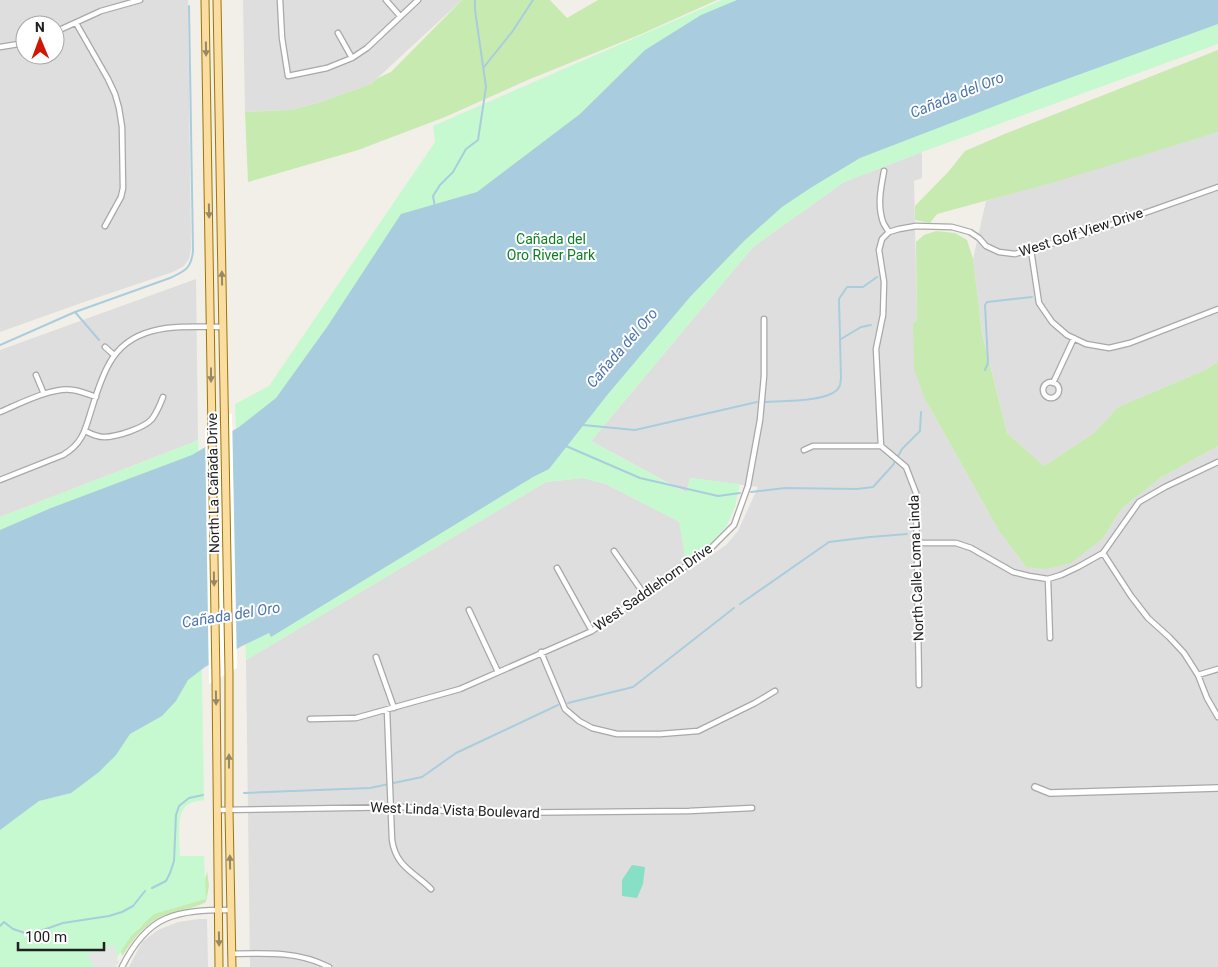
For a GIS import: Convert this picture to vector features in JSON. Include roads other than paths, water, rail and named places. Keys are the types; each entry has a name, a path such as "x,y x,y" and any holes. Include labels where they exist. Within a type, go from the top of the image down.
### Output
{"main road":[{"name":"North La Cañada Drive","path":"205,0 219,967"},
{"name":"North La Cañada Drive","path":"217,0 229,673 232,967"}],"street":[{"path":"65,27 122,2 140,0"},
{"path":"280,0 282,43 288,76 327,68 352,58 367,48 418,0"},
{"path":"386,0 400,16"},
{"path":"76,22 108,79 120,108 123,188 121,197 105,226"},
{"path":"338,33 352,58"},
{"path":"0,47 15,45"},
{"path":"804,450 813,446 881,446 876,349 883,315 884,282 879,250 882,240 889,232 883,222 880,208 880,192 884,171"},
{"name":"West Golf View Drive","path":"889,232 916,226 952,227 970,232 986,246 999,252 1015,254 1085,234 1218,187"},
{"path":"1031,250 1039,303 1052,322 1067,335 1086,344 1109,348 1130,343 1218,308"},
{"name":"West Saddlehorn Drive","path":"310,719 356,718 460,689 592,631 710,549 734,525 748,486 760,420 764,376 764,319"},
{"path":"0,480 63,455 77,445 85,431 104,375 114,355 132,340 148,332 166,328 223,326"},
{"path":"1053,383 1074,338"},
{"path":"105,348 114,355"},
{"path":"36,374 44,394"},
{"path":"0,412 55,390 73,390 96,397"},
{"path":"85,431 96,436 112,436 143,426 153,418 163,397"},
{"name":"North Calle Loma Linda","path":"881,446 906,467 916,493 919,685"},
{"path":"917,543 956,543 971,548 1013,572 1048,579 1078,567 1103,553 1138,502 1216,463 1218,469"},
{"path":"614,551 644,594"},
{"path":"1103,553 1148,618 1184,653 1198,675 1218,717"},
{"path":"557,568 592,631"},
{"path":"1048,579 1050,638"},
{"path":"469,610 498,672"},
{"path":"541,652 565,709 579,721 592,728 617,734 660,734 698,731 775,691"},
{"path":"376,657 394,708"},
{"path":"1198,675 1218,669"},
{"path":"387,710 392,840 396,856 401,863 431,890"},
{"path":"1035,787 1050,793 1218,788"},
{"name":"West Linda Vista Boulevard","path":"217,810 390,807 476,813 712,811 752,808"},
{"path":"122,967 138,940 159,922 181,913 231,910"},
{"path":"231,954 281,953 308,958 330,967"}],"water":[{"name":"Cañada del Oro River Park","path":"737,0 1218,0 1218,24 1034,91 860,158 812,187 782,207 744,241 690,297 608,394 549,469 271,637 269,633 205,667 188,680 176,701 162,716 130,734 116,755 99,772 71,793 39,801 0,830 0,530 51,508 192,455 239,427 276,398 327,327 401,214 477,192 580,114 645,50 701,15"}],"waterway":[{"path":"435,207 433,196 440,185 453,172 466,149 478,140 486,87 475,0"},
{"path":"484,67 512,32 533,0"},
{"path":"0,345 75,312 170,278 189,266 193,251 189,6"},
{"path":"766,402 817,398 835,392 840,385 841,379 839,299 847,287 863,287 877,277"},
{"path":"985,370 988,363 985,305 987,302 1032,297"},
{"path":"75,312 99,340"},
{"path":"841,339 861,327 871,325"},
{"path":"583,425 635,430 757,402"},
{"path":"751,492 785,488 857,489 873,487 893,465 902,449 920,431 921,412"},
{"path":"566,446 640,478 718,496 740,493"},
{"path":"740,604 829,542 907,534"},
{"path":"568,703 633,687 734,608"},
{"path":"244,793 370,788 422,777 456,753 558,705"},
{"path":"152,888 166,881 174,861 176,815 179,806 189,798 203,795"},
{"path":"0,926 4,922 13,929 28,934 63,923 109,916 133,906 145,891"}],"water label":[{"name":"Cañada del Oro","path":"957,95"},
{"name":"Cañada del Oro","path":"622,348"},
{"name":"Cañada del Oro","path":"231,615"}]}
